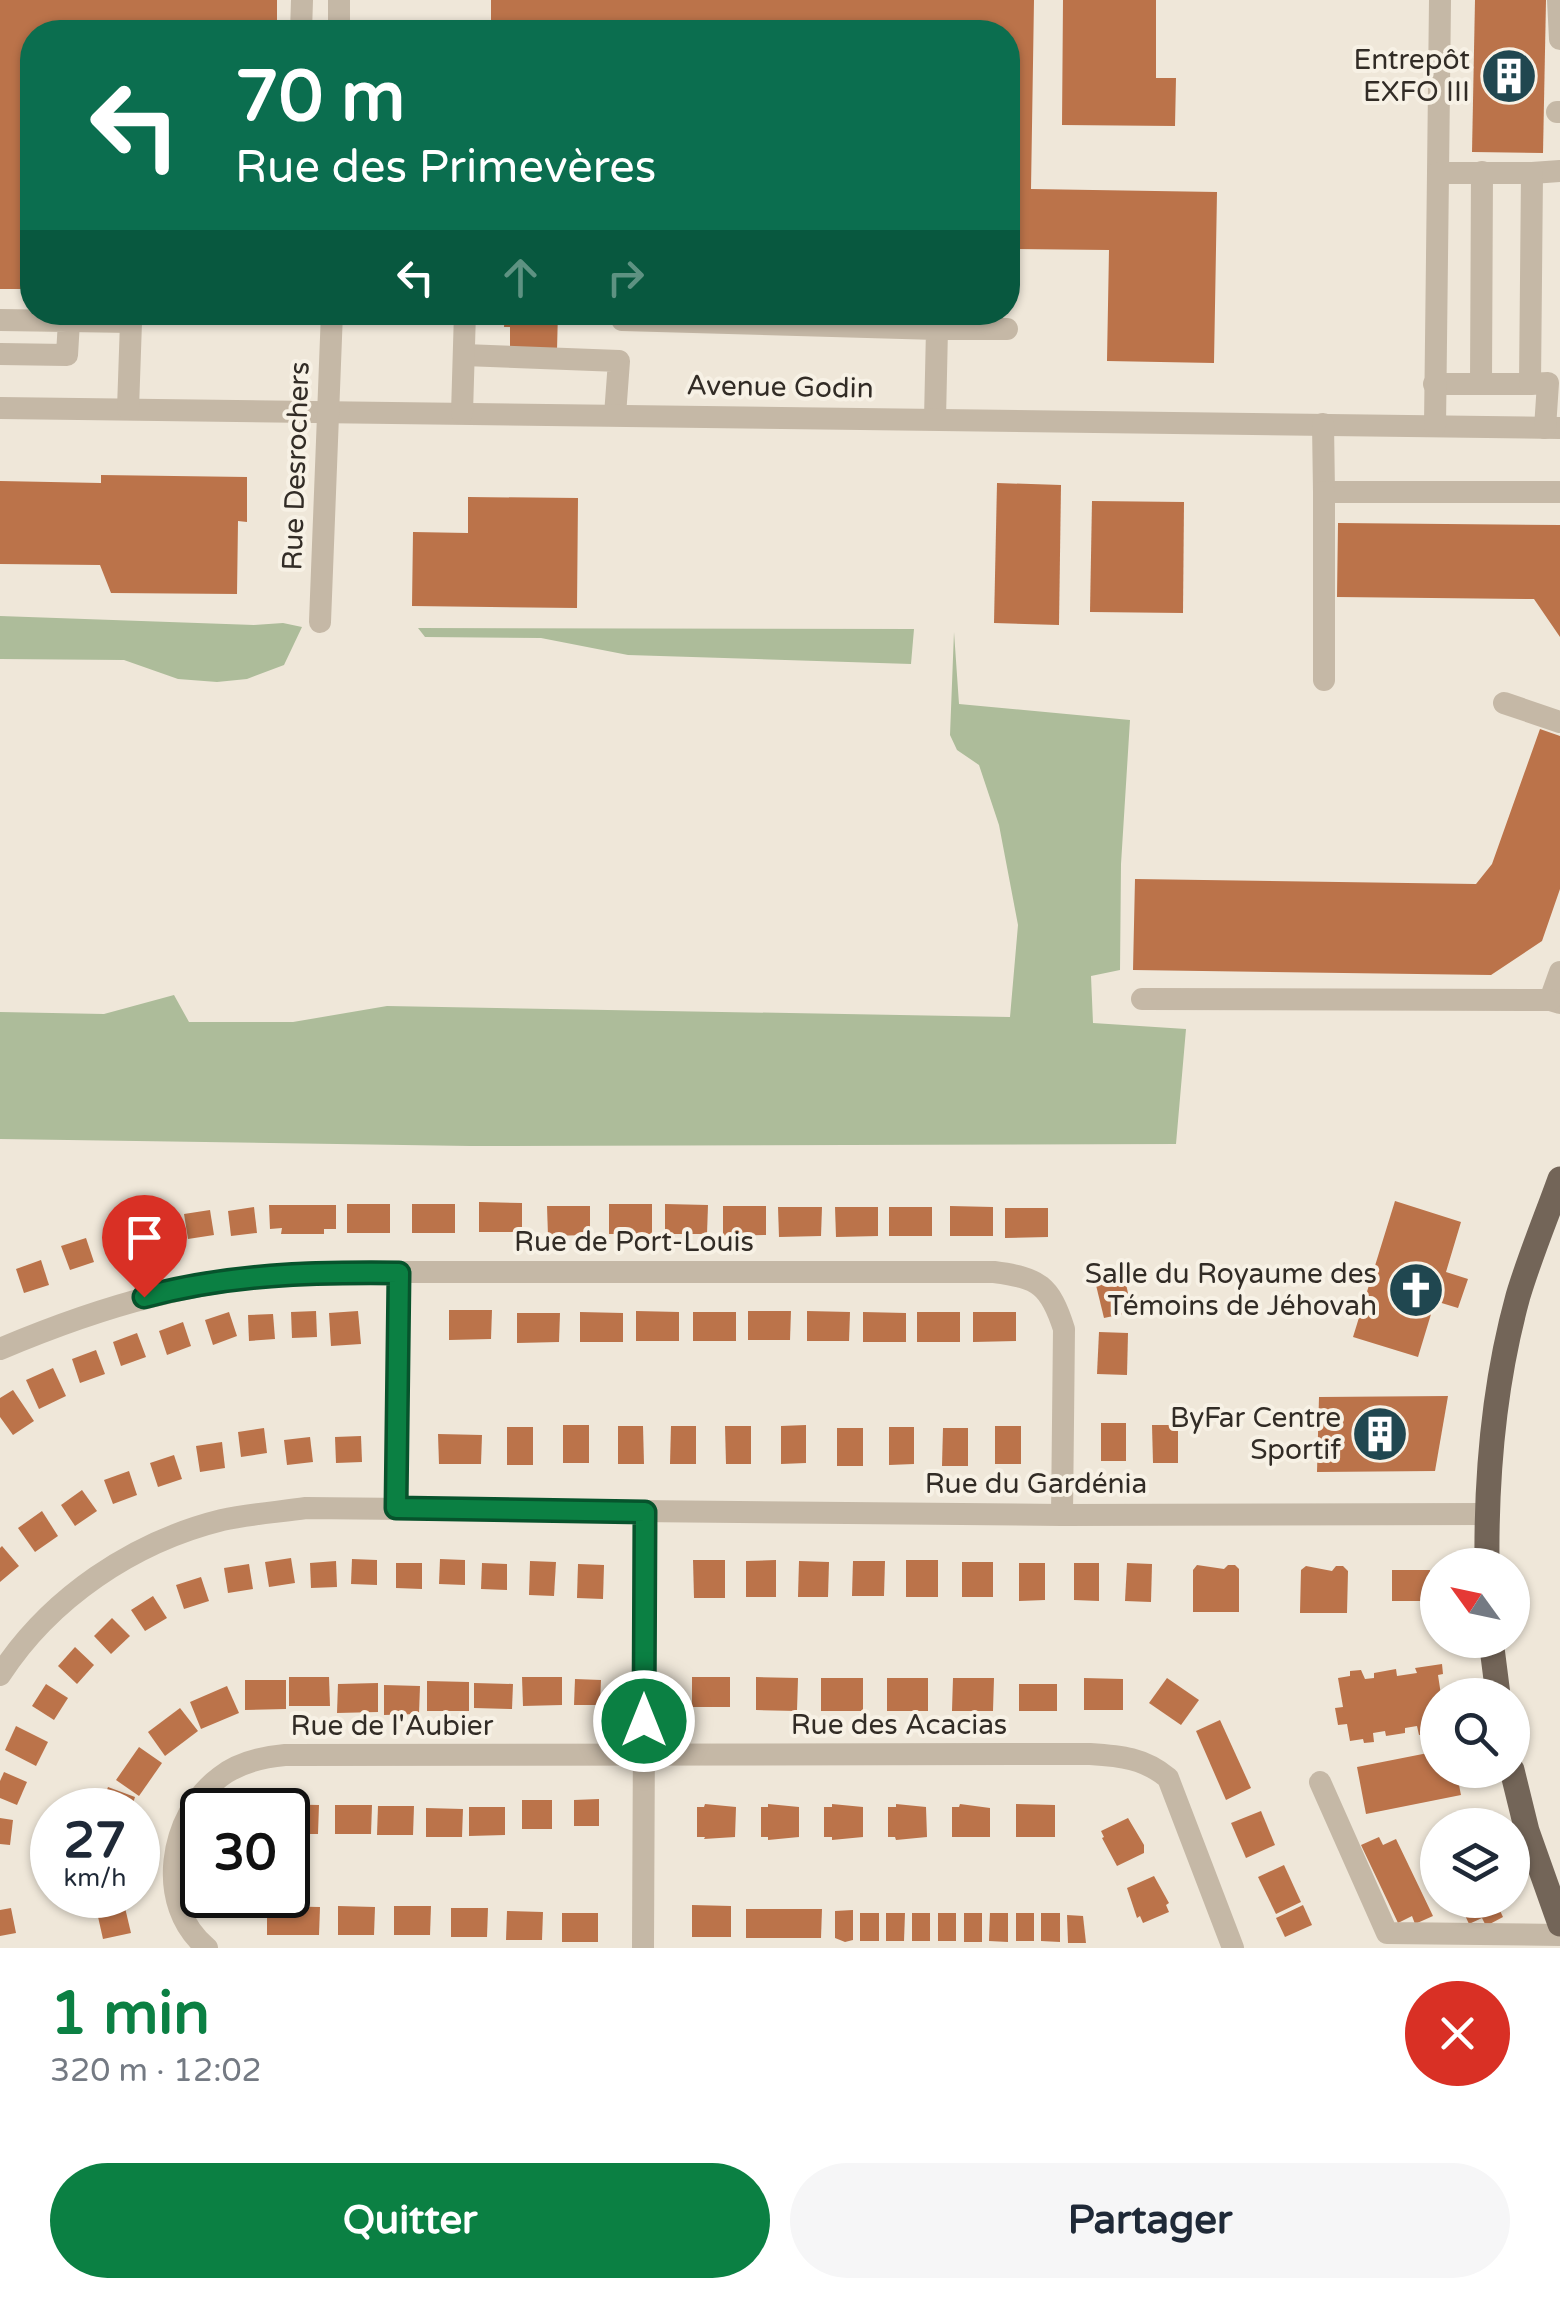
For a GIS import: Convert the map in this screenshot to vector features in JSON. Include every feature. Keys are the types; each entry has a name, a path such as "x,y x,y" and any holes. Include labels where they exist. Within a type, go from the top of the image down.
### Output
{"main road":[{"path":"1487,1548 1488,1483 1502,1363 1524,1278 1560,1179"},
{"path":"1516,1788 1527,1832 1560,1924"}],"street":[{"path":"1434,426 1440,0"},
{"path":"1558,0 1560,39"},
{"path":"1438,173 1560,171"},
{"path":"1481,384 1482,172"},
{"path":"1530,384 1532,174"},
{"path":"0,354 67,355 69,325"},
{"path":"128,409 131,325"},
{"name":"Rue Desrochers","path":"320,622 332,325"},
{"path":"462,413 465,325"},
{"path":"614,415 621,325"},
{"path":"840,325 1007,329"},
{"path":"934,419 937,329"},
{"path":"464,354 619,362"},
{"path":"1434,384 1548,384 1553,428"},
{"name":"Avenue Godin","path":"0,408 1553,428"},
{"path":"1323,424 1324,680"},
{"path":"1324,492 1560,492"},
{"path":"1504,703 1560,722"},
{"path":"1142,998 1555,1001 1560,972"},
{"name":"Rue de Port-Louis","path":"0,1349 111,1306 178,1288 250,1276 313,1272 1020,1275 1038,1282 1054,1299 1064,1328 1062,1515"},
{"path":"396,1508 399,1273"},
{"name":"Rue du Gardénia","path":"0,1675 53,1612 106,1569 161,1540 222,1520 306,1508 1062,1515 1488,1514"},
{"path":"643,1948 645,1512"},
{"name":"Rue de l'Aubier","path":"206,1948 180,1908 172,1872 177,1839 194,1804 220,1776 259,1758 285,1754 644,1756"},
{"name":"Rue des Acacias","path":"644,1756 1128,1756 1153,1766 1168,1778 1233,1948"},
{"path":"1320,1782 1387,1934 1560,1934"}],"green space":[{"path":"0,616 283,623 302,627 284,665 247,679 217,682 178,679 124,660 0,659"},
{"path":"418,628 914,629 911,664 628,655 541,638 425,637"},
{"path":"954,632 959,704 1130,720 1121,864 1120,970 1091,976 1093,1023 1186,1029 1176,1144 470,1146 0,1139 0,1012 104,1014 174,995 189,1022 293,1022 387,1006 1010,1017 1018,925 999,825 979,765 957,750 950,735"}],"building":[{"path":"0,0 277,0 277,20 20,20 20,289 0,289"},
{"path":"491,0 1034,0 1031,189 1217,192 1214,363 1107,361 1109,250 1020,249 1020,20 491,20"},
{"path":"1063,0 1156,0 1156,78 1176,78 1175,126 1062,125"},
{"name":"Entrepôt EXFO III","path":"1475,0 1546,0 1543,153 1472,152"},
{"path":"558,325 557,350 510,349 510,327 504,327"},
{"path":"101,475 247,477 247,522 238,521 237,594 111,593 100,565 0,564 0,481 101,483"},
{"path":"997,483 1061,485 1059,625 994,623"},
{"path":"468,497 578,498 577,608 412,606 413,532 468,533"},
{"path":"1092,501 1184,502 1183,613 1090,612"},
{"path":"1338,523 1560,525 1560,637 1534,599 1337,597"},
{"path":"1540,729 1560,736 1560,889 1542,941 1491,975 1133,970 1135,879 1476,884 1492,864"},
{"name":"Salle du Royaume des Témoins de Jéhovah","path":"1395,1201 1461,1222 1446,1272 1468,1279 1458,1308 1435,1301 1418,1357 1353,1337"},
{"path":"479,1202 522,1203 522,1232 479,1232"},
{"path":"347,1204 390,1204 390,1233 347,1233"},
{"path":"412,1204 455,1204 455,1233 412,1233"},
{"path":"609,1204 652,1204 652,1234 609,1234"},
{"path":"665,1204 708,1205 707,1234 665,1234"},
{"path":"269,1205 336,1205 336,1229 324,1229 324,1234 281,1234 282,1228 270,1229"},
{"path":"162,1206 173,1239 149,1248 137,1215"},
{"path":"547,1206 590,1206 590,1235 548,1236"},
{"path":"723,1206 766,1206 766,1235 723,1236"},
{"path":"950,1206 993,1207 993,1236 950,1236"},
{"path":"254,1207 257,1233 231,1236 228,1211"},
{"path":"778,1207 822,1207 821,1236 779,1237"},
{"path":"835,1207 878,1207 878,1236 836,1237"},
{"path":"889,1207 932,1207 932,1236 889,1236"},
{"path":"1005,1208 1048,1208 1048,1237 1005,1238"},
{"path":"210,1210 214,1235 188,1239 184,1214"},
{"path":"128,1228 137,1252 112,1261 104,1237"},
{"path":"86,1238 94,1262 70,1270 61,1246"},
{"path":"41,1260 49,1285 24,1293 16,1269"},
{"path":"1123,1270 1132,1312 1104,1318 1094,1277"},
{"path":"449,1310 492,1310 491,1339 449,1340"},
{"path":"316,1311 317,1337 292,1338 291,1312"},
{"path":"358,1311 361,1344 331,1346 329,1313"},
{"path":"636,1311 679,1312 679,1341 636,1341"},
{"path":"748,1311 791,1311 790,1340 748,1340"},
{"path":"807,1311 850,1312 849,1341 807,1341"},
{"path":"229,1312 237,1336 213,1345 205,1320"},
{"path":"580,1312 623,1313 623,1342 580,1342"},
{"path":"693,1312 736,1312 736,1341 693,1341"},
{"path":"863,1312 906,1313 906,1342 863,1342"},
{"path":"917,1312 960,1312 960,1342 917,1342"},
{"path":"973,1312 1016,1312 1016,1341 973,1342"},
{"path":"517,1313 560,1313 559,1342 517,1343"},
{"path":"273,1314 275,1339 249,1341 248,1315"},
{"path":"183,1322 191,1346 167,1355 159,1331"},
{"path":"1099,1332 1128,1333 1127,1375 1097,1374"},
{"path":"137,1333 146,1357 121,1366 113,1342"},
{"path":"96,1350 105,1374 80,1383 72,1359"},
{"path":"53,1368 66,1396 39,1409 26,1380"},
{"path":"13,1390 34,1421 13,1435 0,1417 0,1398"},
{"name":"ByFar Centre Sportif","path":"1448,1396 1435,1471 1317,1472 1319,1397"},
{"path":"1101,1423 1126,1423 1126,1461 1101,1461"},
{"path":"563,1425 589,1425 589,1463 563,1463"},
{"path":"806,1425 806,1463 781,1464 781,1426"},
{"path":"1152,1425 1178,1425 1178,1463 1153,1463"},
{"path":"618,1426 643,1426 644,1464 618,1464"},
{"path":"671,1426 696,1426 696,1464 670,1464"},
{"path":"725,1426 751,1426 751,1464 726,1464"},
{"path":"995,1426 1021,1426 1021,1464 995,1464"},
{"path":"507,1427 533,1427 533,1465 507,1465"},
{"path":"889,1427 914,1427 914,1464 889,1465"},
{"path":"264,1428 267,1453 241,1457 238,1432"},
{"path":"837,1428 863,1428 863,1466 837,1466"},
{"path":"943,1428 968,1428 968,1466 942,1466"},
{"path":"438,1434 482,1435 481,1464 439,1464"},
{"path":"361,1436 362,1462 336,1463 335,1437"},
{"path":"310,1437 313,1462 287,1465 284,1440"},
{"path":"222,1442 225,1468 200,1472 196,1446"},
{"path":"174,1455 182,1479 158,1487 150,1463"},
{"path":"129,1471 137,1495 113,1504 104,1480"},
{"path":"82,1490 97,1511 75,1526 61,1505"},
{"path":"42,1511 58,1536 35,1552 18,1528"},
{"path":"0,1548 19,1566 0,1582"},
{"path":"291,1558 295,1583 269,1587 265,1562"},
{"path":"352,1559 377,1560 377,1585 351,1584"},
{"path":"440,1559 465,1560 465,1585 439,1584"},
{"path":"693,1560 725,1560 725,1598 694,1598"},
{"path":"776,1560 776,1597 746,1597 746,1561"},
{"path":"906,1560 938,1560 938,1597 906,1597"},
{"path":"336,1561 337,1587 311,1588 310,1563"},
{"path":"530,1561 556,1562 554,1596 529,1595"},
{"path":"799,1561 829,1562 828,1597 798,1597"},
{"path":"853,1561 885,1561 884,1596 852,1596"},
{"path":"962,1562 993,1562 993,1597 962,1597"},
{"path":"396,1563 422,1563 422,1589 396,1588"},
{"path":"482,1563 507,1564 507,1590 481,1589"},
{"path":"1019,1563 1045,1563 1045,1600 1019,1601"},
{"path":"1074,1563 1099,1563 1099,1601 1074,1600"},
{"path":"1127,1563 1152,1564 1151,1602 1125,1601"},
{"path":"249,1564 253,1589 228,1593 224,1568"},
{"path":"578,1564 604,1565 603,1599 577,1598"},
{"path":"1197,1565 1224,1569 1235,1565 1239,1569 1239,1612 1193,1612 1193,1570"},
{"path":"1306,1566 1332,1571 1343,1566 1348,1571 1347,1613 1300,1613 1301,1570"},
{"path":"1392,1570 1420,1570 1420,1601 1392,1601"},
{"path":"201,1577 209,1601 184,1609 176,1585"},
{"path":"153,1596 167,1618 145,1631 131,1610"},
{"path":"112,1618 130,1636 111,1654 94,1636"},
{"path":"75,1647 94,1665 77,1684 58,1666"},
{"path":"1442,1664 1443,1674 1438,1678 1420,1678 1420,1735 1417,1726 1405,1728 1405,1733 1373,1733 1374,1742 1350,1741 1347,1724 1338,1725 1335,1708 1343,1707 1338,1678 1361,1670 1365,1679 1396,1669 1397,1676 1417,1673 1415,1668"},
{"path":"289,1677 329,1677 330,1706 289,1706"},
{"path":"522,1677 562,1677 562,1705 523,1706"},
{"path":"692,1677 730,1677 730,1707 692,1707"},
{"path":"756,1677 798,1678 797,1711 756,1710"},
{"path":"821,1678 863,1678 863,1711 821,1711"},
{"path":"887,1678 928,1678 928,1711 887,1711"},
{"path":"953,1678 994,1678 993,1711 952,1711"},
{"path":"1084,1678 1123,1679 1123,1710 1084,1710"},
{"path":"1167,1678 1199,1700 1181,1725 1149,1703"},
{"path":"575,1679 601,1680 600,1705 574,1705"},
{"path":"245,1680 286,1680 286,1709 245,1710"},
{"path":"427,1681 469,1682 469,1711 427,1711"},
{"path":"378,1683 378,1712 337,1713 338,1684"},
{"path":"474,1683 513,1684 512,1709 474,1708"},
{"path":"46,1684 68,1698 54,1720 32,1706"},
{"path":"1019,1684 1057,1684 1057,1711 1019,1711"},
{"path":"384,1685 420,1686 419,1714 384,1715"},
{"path":"227,1686 239,1713 201,1729 190,1702"},
{"path":"180,1708 198,1731 165,1756 148,1732"},
{"path":"1220,1720 1251,1788 1226,1800 1196,1731"},
{"path":"16,1726 48,1742 36,1766 5,1750"},
{"path":"139,1747 162,1763 145,1788 128,1788 116,1780"},
{"path":"1420,1755 1420,1788 1460,1788 1461,1795 1366,1814 1357,1767"},
{"path":"4,1772 27,1782 17,1805 0,1798"},
{"path":"599,1799 599,1826 574,1826 574,1800"},
{"path":"522,1800 552,1800 552,1829 522,1829"},
{"path":"960,1804 990,1808 990,1837 952,1837 952,1807"},
{"path":"1016,1804 1055,1805 1055,1837 1016,1837"},
{"path":"310,1805 319,1805 318,1834 310,1834"},
{"path":"335,1805 372,1805 371,1834 335,1834"},
{"path":"378,1806 414,1806 413,1835 377,1835"},
{"path":"469,1807 505,1807 505,1835 469,1836"},
{"path":"697,1807 736,1807 735,1837 697,1837"},
{"path":"761,1807 799,1807 799,1837 761,1837"},
{"path":"824,1807 863,1807 863,1837 824,1837"},
{"path":"888,1807 926,1807 927,1837 888,1837"},
{"path":"426,1808 463,1809 462,1837 426,1837"},
{"path":"1261,1811 1275,1845 1246,1858 1231,1823"},
{"path":"0,1818 13,1820 10,1845 0,1844"},
{"path":"1128,1818 1144,1845 1144,1853 1117,1866 1101,1831"},
{"path":"1379,1837 1383,1845 1396,1839 1420,1889 1420,1918 1428,1918 1415,1924 1412,1916 1398,1923 1361,1845"},
{"path":"1284,1865 1301,1902 1276,1914 1258,1877"},
{"path":"1154,1876 1169,1903 1169,1912 1143,1923 1140,1916 1137,1918 1127,1888"},
{"path":"692,1905 731,1906 731,1937 692,1937"},
{"path":"1303,1905 1312,1925 1285,1937 1276,1918"},
{"path":"338,1906 375,1907 374,1935 338,1935"},
{"path":"394,1906 431,1906 430,1935 394,1935"},
{"path":"310,1907 320,1907 319,1935 267,1935 267,1918 310,1918"},
{"path":"11,1908 16,1933 0,1936 0,1910"},
{"path":"451,1908 488,1908 487,1937 451,1937"},
{"path":"746,1909 822,1909 821,1938 746,1938"},
{"path":"853,1910 853,1940 835,1938 835,1911"},
{"path":"507,1911 543,1912 542,1940 506,1940"},
{"path":"562,1913 598,1913 598,1942 562,1942"},
{"path":"860,1913 879,1913 879,1941 860,1941"},
{"path":"886,1913 905,1913 904,1941 886,1941"},
{"path":"912,1913 930,1913 930,1941 912,1941"},
{"path":"938,1913 956,1913 956,1941 938,1941"},
{"path":"964,1913 982,1913 982,1942 964,1942"},
{"path":"990,1913 1008,1913 1008,1942 989,1941"},
{"path":"1016,1913 1034,1913 1034,1941 1016,1941"},
{"path":"1041,1913 1060,1913 1060,1942 1041,1941"},
{"path":"1067,1915 1083,1916 1086,1943 1068,1943"},
{"path":"98,1918 127,1918 131,1933 103,1939"},
{"path":"1482,1918 1501,1918 1486,1926"}],"place":[{"name":"Entrepôt EXFO III","path":"1509,76"},
{"name":"Salle du Royaume des Témoins de Jéhovah","path":"1416,1290"},
{"name":"ByFar Centre Sportif","path":"1380,1434"}],"route":[{"path":"144,1297 250,1276 399,1273 396,1508 645,1512 644,1721"}]}
